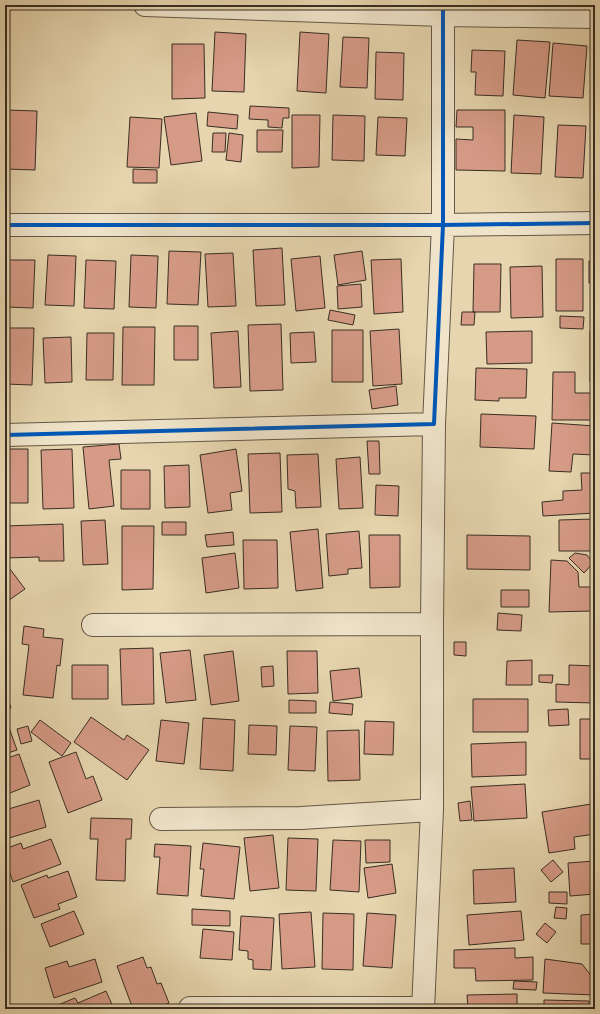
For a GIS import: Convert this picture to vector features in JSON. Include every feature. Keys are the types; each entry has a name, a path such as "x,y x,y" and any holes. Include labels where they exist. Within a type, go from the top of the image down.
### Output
{"street":[{"path":"145,5 443,10 595,17"},
{"path":"190,1008 423,1009 432,810 434,424 442,225 443,10"},
{"path":"5,225 442,225 595,223"},
{"path":"5,435 434,424"},
{"path":"93,625 432,624"},
{"path":"161,819 301,818 432,810"}],"building":[{"path":"215,32 246,34 244,92 212,91"},
{"path":"300,32 329,34 326,93 297,91"},
{"path":"343,37 369,38 367,88 340,87"},
{"path":"517,40 550,42 545,98 513,95"},
{"path":"553,43 587,46 583,98 549,96"},
{"path":"172,44 204,44 205,98 172,99"},
{"path":"472,50 505,51 503,96 475,95 476,72 471,72"},
{"path":"376,52 404,53 403,100 375,99"},
{"path":"250,106 289,108 289,118 283,118 282,128 268,127 268,120 249,119"},
{"path":"5,110 37,111 35,170 5,169"},
{"path":"457,110 505,110 505,171 456,170 456,139 473,140 473,127 456,127"},
{"path":"208,112 238,115 237,129 207,126"},
{"path":"196,113 202,161 171,165 164,117"},
{"path":"292,115 320,115 319,167 292,168"},
{"path":"333,115 365,116 364,161 332,160"},
{"path":"514,115 544,117 541,174 511,173"},
{"path":"130,117 162,119 159,168 127,167"},
{"path":"378,117 407,118 405,156 376,155"},
{"path":"593,120 595,120 595,178 593,178"},
{"path":"558,125 586,126 583,178 555,177"},
{"path":"257,130 283,130 282,152 257,152"},
{"path":"213,133 226,133 225,152 212,152"},
{"path":"229,133 243,135 241,162 226,160"},
{"path":"133,169 157,170 157,183 133,183"},
{"path":"282,248 285,305 256,306 253,250"},
{"path":"169,251 201,252 198,305 167,304"},
{"path":"362,251 366,280 338,285 334,255"},
{"path":"233,253 236,306 208,307 205,254"},
{"path":"48,255 76,256 74,306 45,305"},
{"path":"131,255 158,256 156,308 129,307"},
{"path":"320,256 325,308 296,311 291,259"},
{"path":"401,259 403,312 374,314 371,260"},
{"path":"556,259 583,259 583,311 556,311"},
{"path":"5,260 35,260 33,308 5,307"},
{"path":"86,260 116,261 114,309 84,308"},
{"path":"589,261 595,261 595,283 589,283"},
{"path":"474,264 501,264 500,312 473,312"},
{"path":"542,266 543,317 511,318 510,267"},
{"path":"361,284 362,307 338,309 337,286"},
{"path":"330,310 355,315 353,325 328,320"},
{"path":"462,312 475,312 474,325 461,325"},
{"path":"560,316 584,317 583,329 560,328"},
{"path":"281,324 283,390 250,391 248,325"},
{"path":"174,326 198,326 198,360 174,360"},
{"path":"123,327 155,327 154,385 122,385"},
{"path":"5,328 34,328 32,385 5,384"},
{"path":"399,329 402,384 373,386 370,331"},
{"path":"332,330 363,330 363,382 332,382"},
{"path":"238,331 241,387 214,388 211,333"},
{"path":"532,331 532,363 487,364 486,332"},
{"path":"590,331 595,331 595,382 590,382"},
{"path":"314,332 316,362 291,363 290,333"},
{"path":"87,333 114,333 113,380 86,380"},
{"path":"71,337 72,382 45,383 43,338"},
{"path":"476,368 527,369 526,398 499,398 499,401 475,400"},
{"path":"553,372 575,372 575,393 595,393 595,420 552,420"},
{"path":"396,386 398,405 372,409 369,390"},
{"path":"481,414 536,416 534,449 480,447"},
{"path":"552,423 595,426 595,455 573,454 571,472 549,471"},
{"path":"367,441 379,441 380,474 369,474"},
{"path":"119,444 121,459 109,460 114,506 89,509 83,447"},
{"path":"5,449 28,449 28,503 5,503"},
{"path":"72,449 74,508 43,509 41,450"},
{"path":"236,449 242,491 230,493 232,510 208,513 200,455"},
{"path":"280,453 282,512 250,513 248,454"},
{"path":"318,454 321,507 296,508 295,491 288,489 287,455"},
{"path":"360,457 363,508 339,509 336,459"},
{"path":"189,465 190,507 165,508 164,466"},
{"path":"121,470 150,470 150,509 121,509"},
{"path":"581,473 595,473 595,513 543,516 542,502 563,500 563,491 582,490"},
{"path":"376,485 399,486 398,516 375,515"},
{"path":"595,519 595,551 559,551 559,520"},
{"path":"105,520 108,564 83,565 81,521"},
{"path":"162,522 186,522 186,535 162,535"},
{"path":"63,524 64,561 39,561 39,557 6,558 6,526"},
{"path":"122,526 154,526 153,589 122,590"},
{"path":"318,529 323,588 296,591 290,532"},
{"path":"359,531 362,568 348,569 348,574 329,576 326,534"},
{"path":"233,532 234,545 207,547 205,535"},
{"path":"369,535 400,535 400,587 370,588"},
{"path":"467,535 530,536 530,570 467,569"},
{"path":"243,540 277,540 278,588 244,589"},
{"path":"235,553 239,588 206,593 202,558"},
{"path":"575,553 587,555 593,563 584,573 569,558"},
{"path":"551,560 567,561 578,572 579,587 592,587 595,590 595,617 593,617 593,611 549,612"},
{"path":"10,569 25,589 5,603 5,572"},
{"path":"501,590 529,590 529,607 501,607"},
{"path":"498,613 522,615 521,631 497,630"},
{"path":"24,626 44,629 43,637 63,639 60,666 57,665 53,698 23,695 29,645 22,644"},
{"path":"454,642 466,642 466,656 454,655"},
{"path":"153,648 154,704 122,705 120,649"},
{"path":"190,650 196,700 166,703 160,653"},
{"path":"233,651 239,701 211,705 204,655"},
{"path":"287,651 317,651 318,693 288,694"},
{"path":"532,660 532,685 506,685 507,661"},
{"path":"72,665 108,665 108,699 72,699"},
{"path":"569,665 595,666 595,703 556,702 556,684 569,685"},
{"path":"273,666 274,686 262,687 261,667"},
{"path":"359,668 362,697 333,701 330,671"},
{"path":"539,675 553,675 552,683 539,682"},
{"path":"5,691 11,708 5,710"},
{"path":"473,699 528,699 528,732 473,732"},
{"path":"289,700 316,701 316,713 289,713"},
{"path":"330,702 353,704 352,715 329,713"},
{"path":"568,709 569,725 549,726 548,710"},
{"path":"91,717 124,740 127,735 149,750 127,780 74,742"},
{"path":"203,718 235,720 233,771 200,769"},
{"path":"580,719 595,719 595,759 580,759"},
{"path":"40,720 71,743 62,756 31,732"},
{"path":"161,720 189,723 184,764 156,761"},
{"path":"365,721 394,722 393,755 364,754"},
{"path":"7,722 17,750 5,754 5,723"},
{"path":"249,725 277,726 276,755 248,754"},
{"path":"28,726 32,741 21,744 17,729"},
{"path":"290,726 317,727 315,771 288,770"},
{"path":"359,730 360,780 328,781 327,731"},
{"path":"526,742 526,775 472,777 471,744"},
{"path":"76,752 86,779 93,776 102,800 68,813 49,762"},
{"path":"19,754 30,785 5,795 5,759"},
{"path":"525,784 527,818 474,821 471,787"},
{"path":"39,800 46,827 9,838 5,822 5,810"},
{"path":"470,801 472,820 460,821 458,803"},
{"path":"591,804 595,834 574,837 575,849 549,853 542,812"},
{"path":"91,818 132,819 131,839 126,839 125,881 96,880 98,839 90,839"},
{"path":"273,835 279,888 250,891 244,838"},
{"path":"288,838 318,839 316,891 286,890"},
{"path":"51,839 61,864 13,882 5,860 5,849 21,843 23,849"},
{"path":"333,840 361,841 359,892 330,890"},
{"path":"365,840 390,840 390,862 366,863"},
{"path":"203,843 240,847 234,899 201,896 204,869 200,869"},
{"path":"155,844 191,846 188,896 157,894 160,857 154,857"},
{"path":"553,860 563,872 551,882 541,870"},
{"path":"595,861 595,894 570,896 568,863"},
{"path":"392,864 396,893 368,898 364,868"},
{"path":"514,868 516,902 474,904 473,870"},
{"path":"68,871 77,897 58,904 60,909 34,918 21,885 47,875 48,878"},
{"path":"549,892 567,892 567,904 549,903"},
{"path":"556,907 567,908 566,919 554,918"},
{"path":"192,909 230,911 230,926 192,925"},
{"path":"74,911 84,934 50,947 41,924"},
{"path":"521,911 524,940 469,945 467,915"},
{"path":"311,912 315,967 282,969 279,914"},
{"path":"323,913 354,914 353,970 322,969"},
{"path":"367,913 396,915 392,968 363,966"},
{"path":"595,914 595,944 581,944 581,915"},
{"path":"241,916 274,918 271,970 253,969 253,960 248,959 248,951 239,950"},
{"path":"545,923 556,932 547,943 536,934"},
{"path":"203,929 234,932 232,960 200,958"},
{"path":"515,948 515,958 533,957 533,980 476,981 475,968 454,968 454,950"},
{"path":"143,957 147,968 151,967 157,984 161,983 169,1003 153,1009 133,1009 117,966"},
{"path":"95,959 102,982 54,998 45,968 67,961 69,967"},
{"path":"545,959 582,964 595,979 595,995 543,993"},
{"path":"514,981 537,982 536,990 513,989"},
{"path":"106,991 114,1009 60,1009 58,1005 75,998 78,1003"},
{"path":"517,994 517,1009 468,1009 467,995"},
{"path":"544,1000 589,1001 589,1009 544,1009"}],"cycle path":[{"path":"5,435 434,424 443,225 443,5"},
{"path":"5,225 443,225 595,223"}]}
